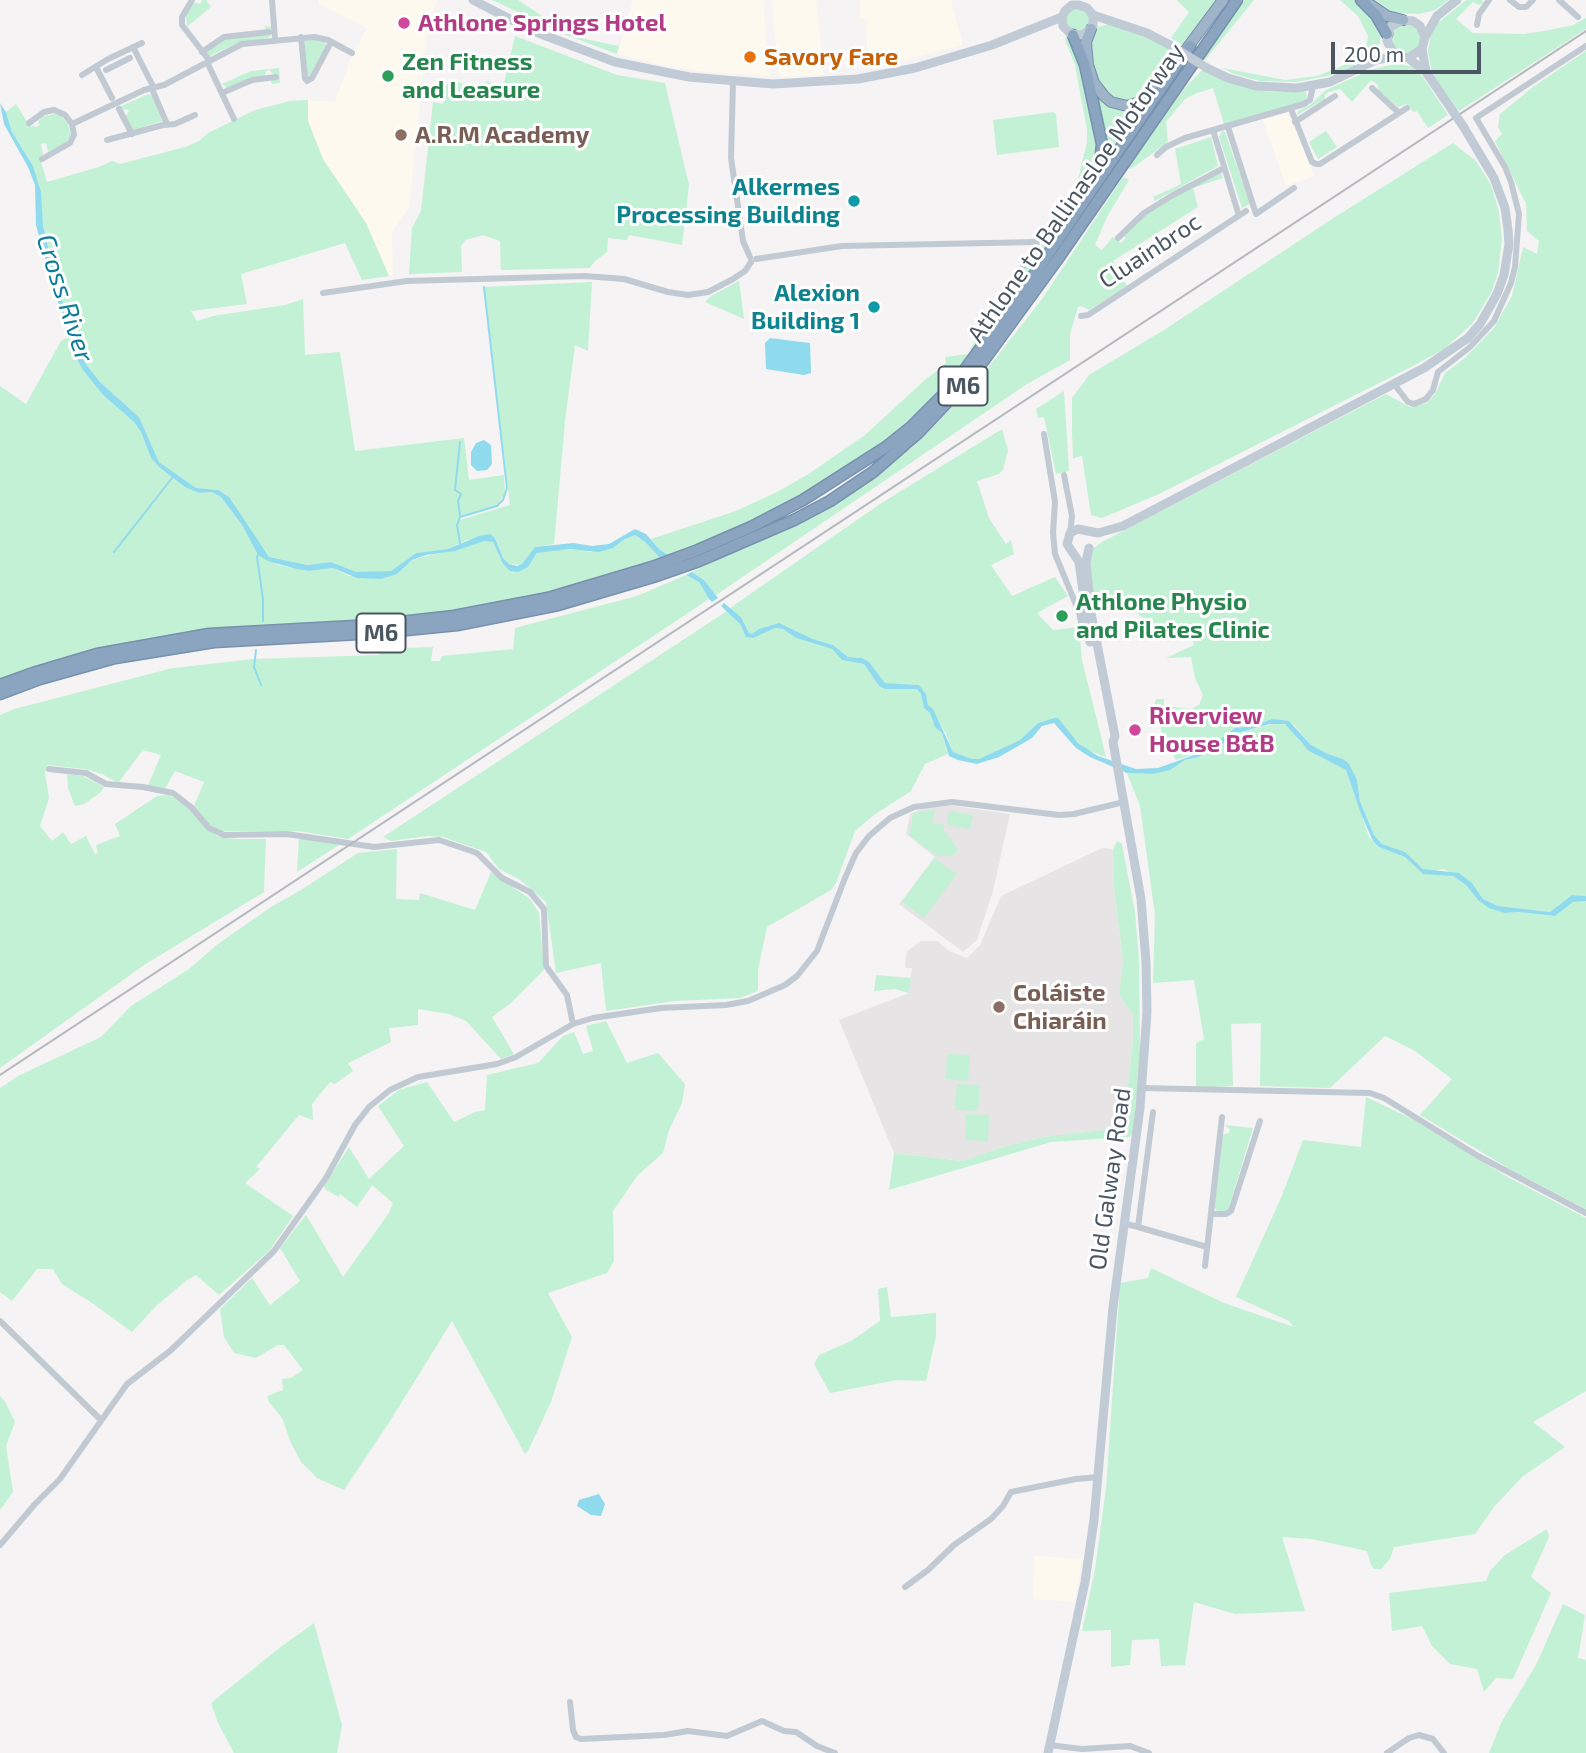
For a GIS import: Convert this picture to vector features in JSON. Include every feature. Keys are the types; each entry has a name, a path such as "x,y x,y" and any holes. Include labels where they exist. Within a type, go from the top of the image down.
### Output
{"highway":[{"path":"1092,27 1086,42 1090,75 1099,91 1111,102 1127,106 1147,100 1223,0"},
{"name":"Athlone to Ballinasloe Motorway","path":"0,694 40,679 115,659 214,642 376,634 457,625 558,605 653,578 699,561 794,520 830,501 873,472 918,433 974,374 1049,271 1237,0"},
{"path":"1363,0 1387,16 1408,21"},
{"path":"1363,0 1376,15 1387,39"},
{"path":"1070,33 1079,45 1085,65 1102,151 1098,172 1082,205"},
{"name":"Athlone to Ballinasloe Motorway","path":"0,685 97,654 209,634 387,624 454,616 548,598 652,567 725,539 822,489 863,463 911,427 955,383 1082,205 1190,46"}],"main road":[{"path":"473,0 533,31 615,62 675,75 733,82 817,83 895,73 968,54 1040,27 1062,17 1065,11 1076,5 1087,8 1093,15 1147,33 1228,78 1256,86 1281,89 1313,86 1345,76 1376,60 1397,56 1408,58 1426,72 1486,163 1505,208 1508,244 1504,275 1490,310 1468,338 1424,368 1109,532 1082,553 1074,552"},
{"path":"1426,72 1422,49 1425,37 1437,16 1457,0"},
{"path":"1092,27 1093,15"},
{"path":"1376,60 1395,23 1437,16"},
{"path":"1062,17 1070,33"},
{"path":"1408,21 1420,26 1425,37"},
{"path":"1040,27 1083,35 1092,27 1114,22"},
{"path":"1387,39 1397,56"},
{"path":"1408,58 1422,49"},
{"path":"1109,532 1076,530 1070,533 1067,544 1079,562 1089,638 1109,737 1113,742"},
{"path":"1085,531 1090,536 1086,562 1091,613 1115,736 1113,742"},
{"name":"Old Galway Road","path":"1048,1749 1088,1561 1099,1477 1113,1307 1142,1087 1147,1012 1144,920 1113,742"}],"street":[{"path":"192,0 183,14 182,26 208,61 234,119"},
{"path":"272,0 275,39"},
{"path":"1477,25 1481,10 1489,0"},
{"path":"1510,0 1519,7 1529,5 1533,0"},
{"path":"1559,0 1578,17"},
{"path":"1474,5 1481,10"},
{"path":"202,52 220,38 269,32"},
{"path":"301,37 304,78 307,81"},
{"path":"72,124 197,69 238,45 314,37 331,41 352,53"},
{"path":"305,90 307,81 312,78 331,41"},
{"path":"82,75 113,56 142,43"},
{"path":"1394,384 1408,402 1414,404 1426,399 1433,390 1438,372 1470,347 1494,321 1511,283 1519,214 1516,199 1505,167 1476,118 1586,46"},
{"path":"133,47 167,124"},
{"path":"113,56 118,65"},
{"path":"106,71 131,58"},
{"path":"96,67 111,98"},
{"path":"222,93 252,80 276,77"},
{"path":"733,82 731,158 743,241 752,259"},
{"path":"1157,155 1174,142 1291,109 1308,101 1313,86"},
{"path":"1372,88 1399,113"},
{"path":"1295,121 1335,96"},
{"path":"1291,109 1312,162 1316,164 1407,108"},
{"path":"119,109 132,135"},
{"path":"29,122 44,112 54,110 69,118 72,124 74,135 70,143 42,159"},
{"path":"107,140 178,123 195,115"},
{"path":"1228,127 1256,214 1294,188"},
{"name":"Cluainbroc","path":"1213,130 1239,216"},
{"name":"Cluainbroc","path":"1118,238 1144,213 1224,168"},
{"name":"Cluainbroc","path":"1081,316 1088,315 1246,211"},
{"path":"323,293 401,281 585,276 624,279 688,295 708,292 733,279 745,271 752,259 796,251 842,246 1037,242 1003,297"},
{"path":"1044,434 1055,502 1055,554 1079,612 1084,638 1089,638"},
{"path":"1053,483 1064,478 1072,516 1070,533"},
{"path":"1072,516 1085,531"},
{"path":"49,769 86,773 106,784 141,786 173,793 186,802 209,828 224,835 287,834 391,847 439,840 477,853 502,878 530,892 544,909 546,966 567,995 573,1024"},
{"path":"0,1545 60,1479 133,1378 170,1351 274,1251 326,1178 355,1125 377,1100 390,1090 418,1077 489,1066 516,1057 573,1024 604,1015 661,1008 726,1005 748,1001 785,985 797,976 817,951 856,853 869,836 890,818 914,807 952,802 1059,815 1125,802"},
{"path":"1142,1087 1370,1093 1384,1098 1478,1156 1586,1213"},
{"path":"1138,1227 1153,1112"},
{"path":"1205,1266 1222,1117"},
{"path":"1211,1214 1226,1214 1231,1211 1260,1121"},
{"path":"1220,1129 1231,1130"},
{"path":"1123,1223 1207,1247"},
{"path":"0,1321 101,1420"},
{"path":"905,1587 954,1545 991,1519 1011,1492 1099,1477"},
{"path":"570,1702 573,1730 576,1737 581,1739 664,1735 688,1731 727,1736 762,1721 784,1731 796,1732 817,1746 835,1753"},
{"path":"1387,1753 1409,1738 1419,1735 1433,1739 1444,1753"},
{"path":"1048,1749 1130,1746 1149,1753"}],"shaded area":[{"path":"319,0 438,0 428,24 409,207 392,232 393,275 389,276 366,223 323,159 308,121 308,100 335,102 350,61 367,28 319,4"},
{"path":"633,0 763,0 770,76 706,72 617,54"},
{"path":"772,0 816,0 824,75 778,75"},
{"path":"860,0 951,0 963,45 868,69 866,19 860,19"},
{"path":"1288,113 1314,176 1286,186 1263,120"},
{"path":"948,805 1010,814 993,891 977,940 963,952 899,904 935,857 906,834 910,814 926,807"},
{"name":"Coláiste Chiaráin","path":"1102,848 1113,849 1114,888 1123,961 1119,994 1133,1015 1124,1122 1119,1128 1043,1137 963,1161 894,1153 839,1020 909,993 912,968 906,968 905,965 907,951 921,941 937,941 949,951 967,958 980,945 1001,896"},
{"path":"1034,1556 1082,1559 1075,1602 1033,1599"}],"green space":[{"path":"202,0 206,0 211,7 187,27 186,15 193,2 200,4"},
{"path":"492,0 518,0 580,38 619,46 617,54 566,35"},
{"path":"1177,0 1218,0 1184,46 1171,38 1189,12"},
{"path":"1245,0 1254,0 1205,60 1201,57"},
{"path":"1340,0 1358,0 1368,9 1381,34 1379,47 1367,59 1337,74 1297,82 1260,81 1222,68 1285,80 1317,76 1342,66 1365,52 1368,36 1358,16"},
{"path":"1376,0 1449,0 1435,10 1419,14 1393,13"},
{"path":"1466,0 1482,0 1484,3 1479,5 1473,2 1456,19 1473,33 1524,34 1573,25 1586,18 1586,29 1459,111 1437,82 1428,52 1430,37 1437,24"},
{"path":"1073,8 1081,8 1090,17 1084,32 1068,30 1065,18"},
{"path":"1400,23 1417,26 1422,42 1414,53 1401,54 1391,46 1390,32"},
{"path":"1109,24 1142,33 1176,53 1150,91 1141,98 1128,101 1114,99 1104,93 1091,66 1089,46 1094,31"},
{"path":"264,26 271,27 272,34 268,38 237,43 210,56 206,53 221,41 266,29"},
{"path":"515,36 617,75 665,83 689,185 682,245 629,235 627,240 608,238 607,252 590,268 501,270 500,241 483,235 466,240 461,246 462,272 409,274 412,228 421,211 433,102 443,104 446,86 451,79 482,92 486,81 503,87"},
{"path":"1066,37 1080,55 1099,155 1092,177 1025,277 953,376 911,420 874,451 795,501 702,544 668,555 659,549 651,539 736,511 810,473 865,435 942,367 946,363 945,357 968,354 995,304 1002,303 1060,220 1077,184 1087,142 1087,130 1075,65"},
{"path":"313,39 326,45 309,77 303,44 304,41"},
{"path":"1586,51 1586,896 1572,895 1550,912 1498,906 1483,899 1472,883 1443,869 1423,869 1405,852 1382,844 1374,835 1360,801 1357,780 1343,759 1311,745 1294,725 1272,719 1235,728 1205,751 1176,760 1163,736 1157,716 1151,715 1156,699 1164,699 1164,706 1191,709 1199,705 1203,695 1195,678 1191,657 1166,658 1194,645 1189,628 1185,624 1170,629 1158,628 1106,592 1098,610 1093,612 1088,568 1091,550 1102,542 1386,394 1410,407 1427,403 1435,394 1445,373 1465,358 1494,328 1512,296 1523,247 1537,254 1539,241 1527,231 1526,204 1495,141 1502,134 1498,127 1500,114 1533,87"},
{"path":"1397,63 1413,67 1423,77 1448,115 1428,128 1417,111 1413,112 1407,104 1398,107 1378,90 1378,85 1371,80 1352,102 1340,89 1329,92 1325,99 1297,115 1298,111 1310,105 1326,90 1370,70"},
{"path":"279,68 280,83 272,84 271,81 276,75 270,70 266,71 265,76 227,88 222,84 251,71"},
{"path":"1202,70 1255,90 1302,91 1306,92 1307,97 1305,101 1224,124 1213,88 1197,93 1185,99 1166,122 1168,142 1131,169 1128,167 1183,90"},
{"path":"1094,88 1107,102 1148,100 1103,166"},
{"path":"148,94 152,96 162,121 133,130 125,116 129,112 127,109 123,110 121,107 113,110"},
{"path":"308,100 308,121 323,159 366,223 389,276 362,280 345,243 241,274 247,304 191,311 197,321 285,305 303,299 305,355 340,352 355,451 464,438 469,480 504,475 505,494 497,506 461,517 460,520 510,505 484,287 592,282 588,351 575,345 554,544 535,547 522,565 509,564 503,558 495,537 467,540 448,549 416,553 391,571 356,572 331,562 309,565 269,557 218,490 196,488 159,462 139,417 100,382 85,363 61,298 43,226 38,184 29,159 12,132 6,112 16,104 29,125 36,127 44,116 54,114 61,116 68,124 71,136 65,143 48,152 46,143 41,144 43,154 40,158 47,182 112,161 120,164 185,147 255,110 290,101"},
{"path":"1053,112 1056,114 1059,147 997,155 993,120"},
{"path":"1222,131 1225,132 1250,204 1242,208 1219,137"},
{"path":"1326,131 1337,147 1318,159 1309,142"},
{"path":"1211,137 1218,166 1155,201 1153,197 1181,184 1175,149"},
{"path":"1453,143 1476,161 1491,185 1499,212 1502,239 1498,273 1491,293 1472,324 1444,349 1413,366 1159,494 1102,518 1091,515 1082,456 1073,458 1072,433 1072,398 1089,375 1164,330"},
{"path":"1221,173 1223,178 1193,188 1198,207 1113,261 1127,286 1089,310 1078,307 1070,334 1070,360 1027,384 716,595 705,581 692,572 842,499 913,447 977,382 1042,299 1123,177 1129,180 1108,215 1095,245 1102,250 1113,237 1121,243 1138,221 1167,200"},
{"path":"739,281 744,319 705,302 711,296"},
{"path":"72,335 82,369 103,395 134,422 151,458 159,467 199,493 212,492 221,497 242,525 258,555 279,565 309,571 333,568 349,576 397,574 412,560 484,541 493,542 503,564 510,571 528,567 537,553 582,549 589,552 613,548 635,535 661,559 576,587 461,612 337,624 0,681 0,386 26,404 61,341"},
{"path":"1064,391 1069,471 1056,474 1044,417 1038,418 1036,409"},
{"path":"1002,429 1008,450 1003,470 999,474 977,481 989,518 1006,544 1011,540 1014,554 991,565 1012,596 1055,577 1068,596 1037,613 1053,630 1079,627 1082,660 1106,757 1087,750 1054,718 1038,723 1020,740 979,759 953,752 945,732 928,705 926,694 919,685 885,683 869,662 862,658 848,657 833,645 779,623 749,633 741,617 730,608 880,504"},
{"path":"686,575 699,582 709,599 348,839 298,831 219,831 205,821 194,806 204,782 175,771 165,789 148,785 161,755 143,750 118,783 85,769 47,765 45,773 49,798 40,826 52,841 63,832 71,844 86,836 95,854 98,853 96,845 120,836 115,824 157,796 167,795 180,800 217,836 266,839 264,892 144,965 0,1068 0,715 14,709 173,668 254,659 379,655 379,649 433,647 431,661 440,661 442,656 513,649 515,628 637,596"},
{"path":"727,611 740,624 746,637 775,628 783,629 796,638 832,649 848,661 864,664 879,686 888,689 917,689 924,708 942,733 948,754 925,764 911,791 855,831 831,890 767,927 758,970 758,991 740,998 675,1001 606,1011 601,963 556,973 546,902 519,879 499,869 486,852 443,837 428,836 391,841 383,837"},
{"path":"1277,723 1289,726 1301,743 1346,770 1369,837 1379,847 1405,857 1419,870 1453,876 1466,885 1478,900 1505,913 1555,916 1573,902 1586,901 1586,1209 1508,1168 1420,1115 1452,1079 1415,1051 1385,1036 1330,1088 1260,1086 1261,1023 1231,1024 1233,1086 1196,1088 1196,1043 1204,1039 1194,980 1153,983 1155,915 1140,806 1127,773 1152,774 1199,757 1234,734"},
{"path":"67,774 83,776 104,787 84,804 75,806 68,788"},
{"path":"935,809 932,823 944,825 944,830 957,848 957,852 951,856 936,856 909,835 913,813"},
{"path":"949,811 973,815 970,829 947,825"},
{"path":"299,838 338,842 339,845 297,872"},
{"path":"1117,841 1122,844 1135,912 1139,960 1140,1059 1133,1134 1129,1137 1051,1142 889,1190 894,1153 963,1161 1043,1137 1119,1128 1124,1123 1133,1015 1119,994 1123,961 1114,888 1113,849"},
{"path":"397,849 396,899 419,900 420,893 475,910 491,872 530,899 539,913 544,970 511,1003 492,1017 514,1054 501,1059 466,1021 449,1014 418,1009 418,1025 389,1028 391,1042 348,1063 353,1071 335,1084 330,1082 312,1104 313,1120 299,1115 256,1167 260,1169 245,1183 293,1216 270,1250 219,1295 196,1275 155,1307 132,1332 62,1284 53,1269 37,1269 12,1301 0,1292 0,1088 20,1075 101,1037 131,1006 189,969 218,944 271,907 358,853"},
{"path":"934,858 957,874 924,918 902,902"},
{"path":"876,975 911,978 909,993 895,989 874,991"},
{"path":"606,1021 627,1063 658,1053 685,1084 682,1103 669,1130 663,1153 637,1176 613,1211 614,1261 607,1273 548,1293 572,1337 551,1402 528,1451 525,1454 452,1321 344,1490 317,1478 301,1462 282,1418 267,1396 283,1390 282,1379 291,1378 303,1370 284,1345 278,1345 256,1358 234,1353 224,1337 220,1309 252,1278 270,1305 300,1281 280,1248 306,1215 343,1277 389,1213 393,1203 372,1185 357,1207 340,1194 339,1197 326,1190 324,1186 349,1147 369,1179 404,1146 378,1106 399,1090 427,1082 454,1122 485,1110 487,1075 538,1063 563,1036 574,1032 583,1054 593,1051 586,1026"},
{"path":"947,1054 970,1055 968,1081 946,1079"},
{"path":"957,1084 980,1085 978,1111 955,1110"},
{"path":"1366,1097 1412,1119 1506,1176 1586,1218 1586,1391 1533,1422 1565,1447 1522,1477 1494,1507 1475,1534 1394,1547 1390,1559 1381,1569 1374,1569 1367,1551 1312,1539 1282,1537 1305,1611 1235,1614 1194,1602 1185,1665 1161,1666 1159,1639 1132,1640 1130,1665 1111,1667 1111,1630 1082,1631 1095,1569 1106,1488 1120,1283 1148,1278 1151,1268 1224,1303 1294,1327 1289,1321 1236,1297 1281,1198 1303,1140 1361,1147"},
{"path":"966,1114 989,1115 988,1141 965,1140"},
{"path":"1224,1125 1253,1128 1227,1212 1218,1212 1213,1206 1221,1135 1229,1133 1230,1129"},
{"path":"887,1287 891,1317 936,1313 936,1336 926,1381 897,1380 830,1393 814,1364 819,1355 851,1341 880,1321 878,1289"},
{"path":"0,1396 15,1422 6,1446 13,1492 0,1510"},
{"path":"1547,1529 1549,1537 1531,1577 1551,1593 1513,1679 1496,1678 1484,1692 1477,1669 1450,1664 1432,1646 1422,1626 1392,1631 1389,1593 1486,1581 1490,1571 1505,1555"},
{"path":"1563,1604 1585,1615 1578,1658 1586,1660 1586,1753 1489,1753 1502,1721 1536,1665"},
{"path":"314,1623 342,1725 337,1753 234,1753 211,1703"}],"water":[{"path":"0,103 6,112 12,132 33,166 41,192 43,226 61,298 85,363 100,382 139,417 159,462 196,488 218,490 229,497 269,557 308,565 331,562 356,572 391,571 416,553 448,549 490,534 495,538 503,558 509,564 517,566 522,564 535,547 573,543 592,546 609,544 635,529 646,534 668,555 661,559 635,535 613,548 599,552 570,549 537,553 528,567 518,572 510,571 503,564 493,542 484,541 455,551 412,560 397,574 381,579 357,578 333,568 309,571 297,569 268,561 258,555 242,525 221,497 212,492 199,493 185,487 159,467 151,458 134,422 103,395 82,369 72,335 54,293 36,225 35,185 4,124"},
{"path":"770,338 810,343 811,373 804,375 766,369 765,343"},
{"path":"484,440 491,445 492,464 487,470 477,471 471,465 471,452 476,443"},
{"path":"692,572 705,581 718,598 712,602 709,599 699,582 686,575"},
{"path":"724,603 741,617 749,633 779,623 833,645 848,657 862,658 869,662 885,683 919,685 926,694 928,705 933,709 953,752 972,759 979,759 1020,740 1038,723 1058,718 1078,743 1098,756 1136,769 1158,768 1205,751 1235,728 1272,719 1289,721 1311,745 1349,764 1357,780 1360,801 1374,835 1382,844 1405,852 1423,869 1459,873 1472,883 1483,899 1498,906 1550,912 1572,895 1586,896 1586,901 1573,902 1555,916 1505,913 1489,908 1453,876 1423,874 1405,857 1379,847 1373,841 1346,770 1309,751 1285,724 1270,724 1234,734 1199,757 1185,760 1170,770 1152,774 1127,773 1090,757 1076,748 1054,723 1042,726 1032,738 999,757 977,764 958,760 949,756 942,733 935,727 930,713 924,708 917,689 885,689 879,686 864,664 842,660 832,649 796,638 783,629 775,628 753,638 746,637 740,624 721,606"},
{"path":"599,1494 605,1504 601,1516 591,1515 577,1506 579,1500"}],"waterway":[{"path":"460,543 457,525 460,517 497,506 503,500 507,488 484,287"},
{"path":"460,442 455,490 461,494 458,501 460,515"},
{"path":"114,552 172,478"},
{"path":"259,553 257,557 263,621"},
{"path":"256,650 254,667 261,685"}],"railway":[{"path":"0,1075 1586,31"}],"place":[{"name":"Athlone Springs Hotel","path":"404,23"},
{"name":"Savory Fare","path":"750,57"},
{"name":"Zen Fitness and Leasure","path":"388,76"},
{"name":"A.R.M Academy","path":"401,135"},
{"name":"Alkermes Processing Building","path":"854,201"},
{"name":"Alexion Building 1","path":"874,307"},
{"name":"Athlone Physio and Pilates Clinic","path":"1062,616"},
{"name":"Riverview House B&B","path":"1135,730"},
{"name":"Coláiste Chiaráin","path":"999,1007"}],"water label":[{"name":"Cross River","path":"65,298"}]}
